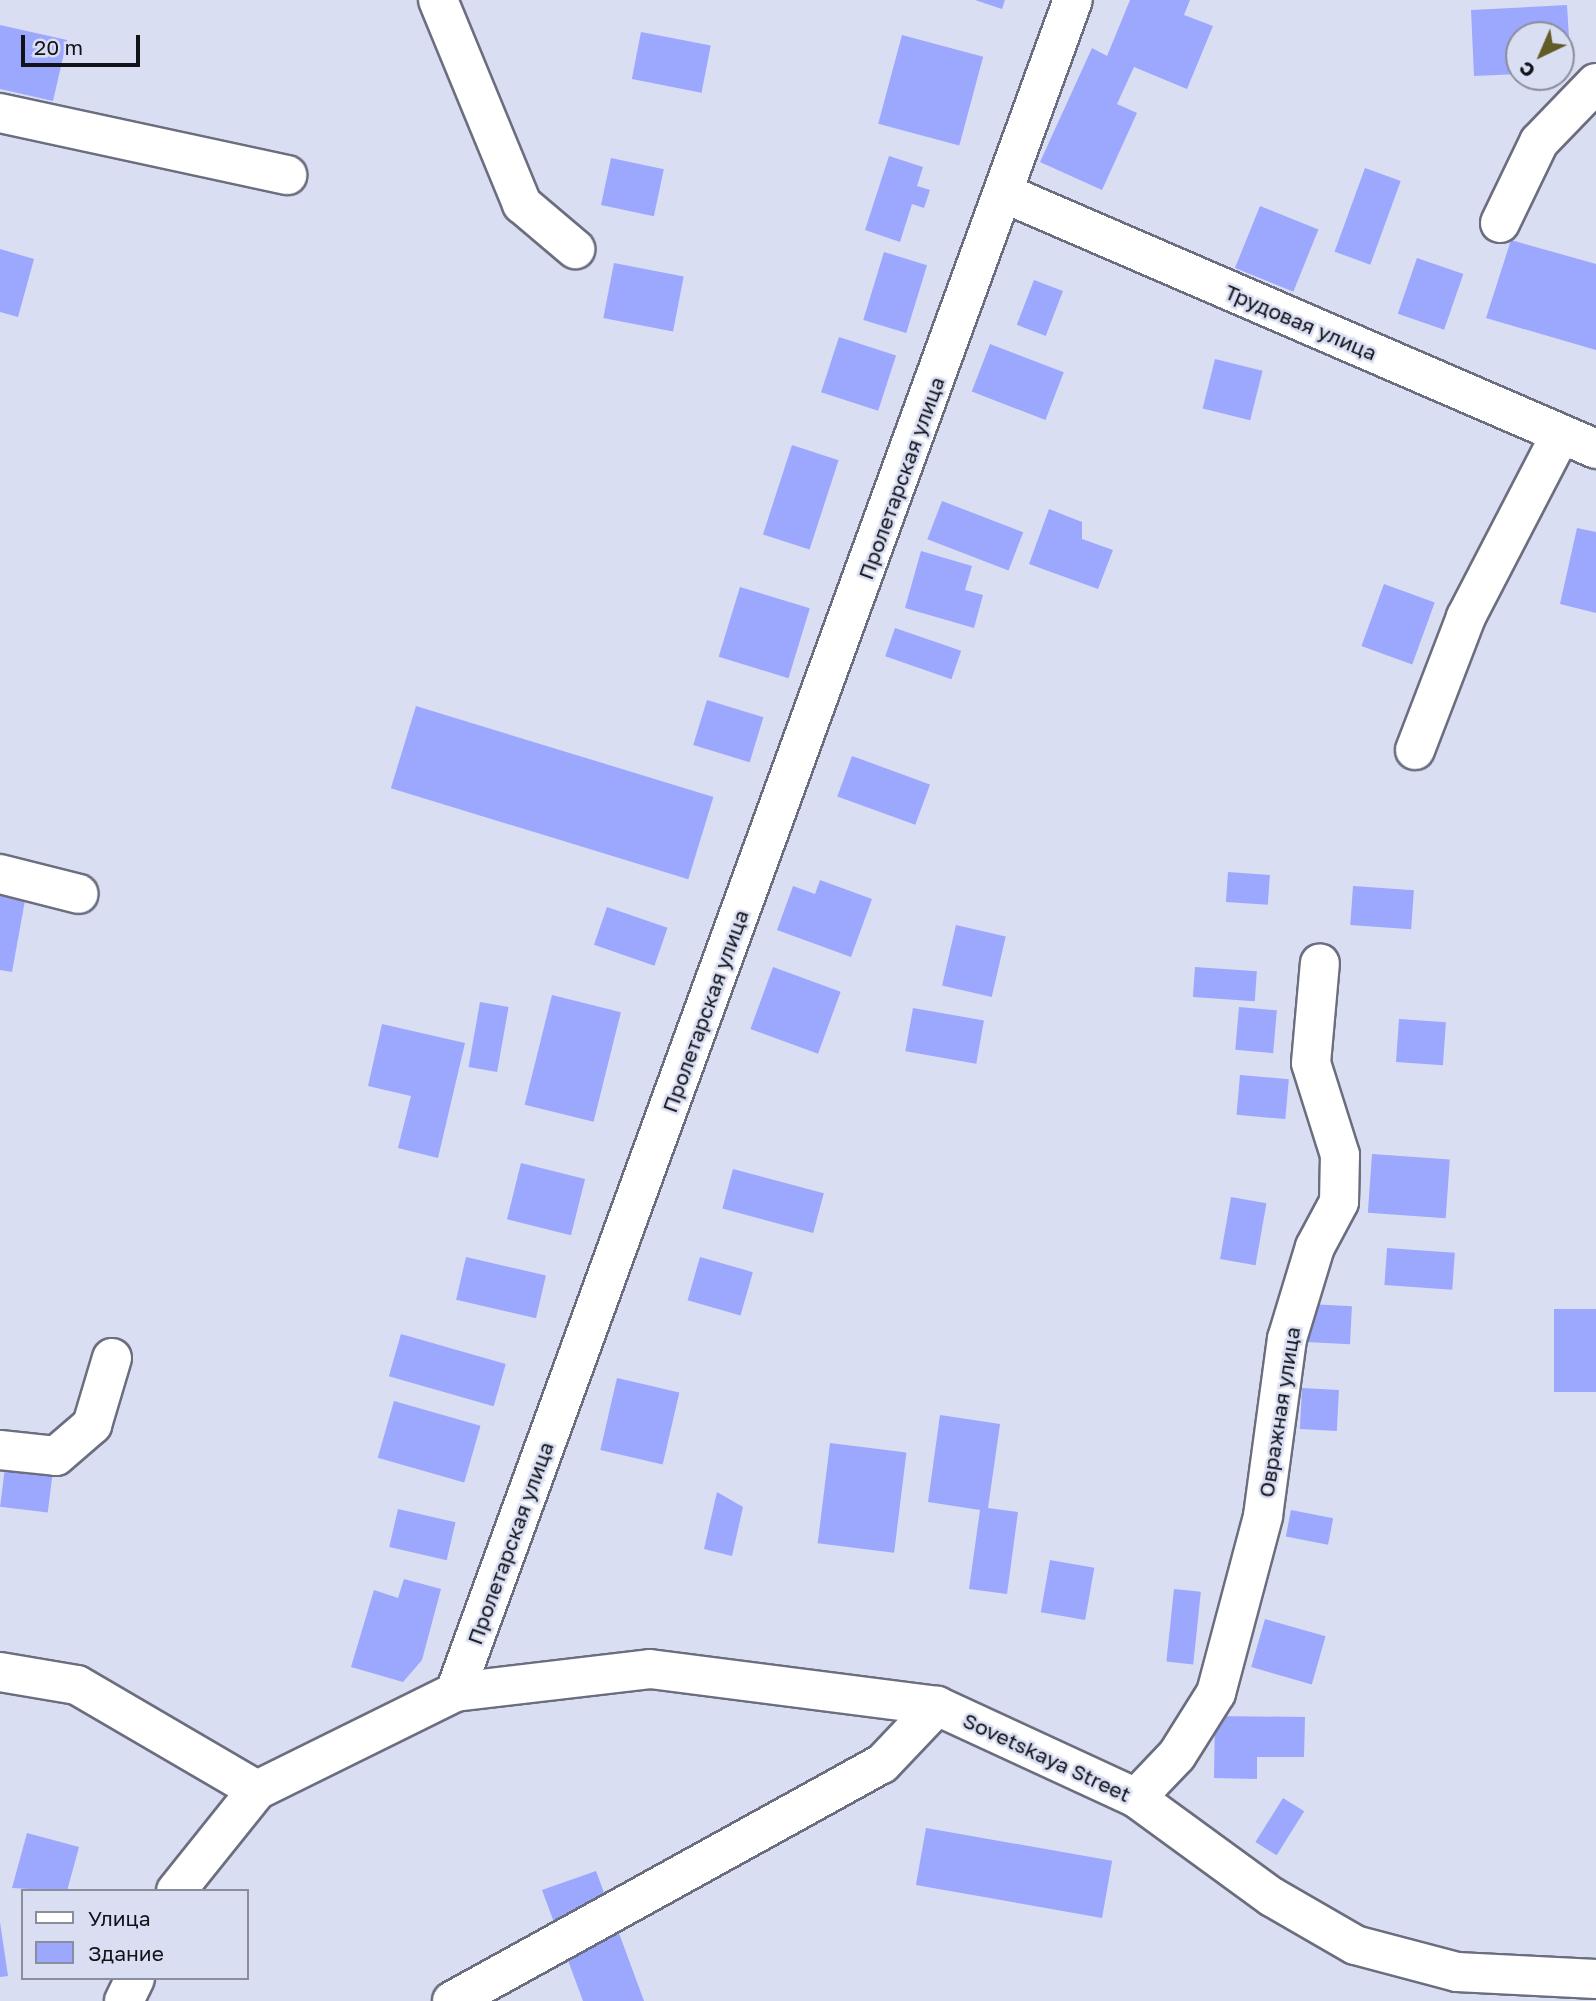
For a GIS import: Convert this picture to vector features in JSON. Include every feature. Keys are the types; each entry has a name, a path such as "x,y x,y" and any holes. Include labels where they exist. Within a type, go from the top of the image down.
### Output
{"street":[{"path":"439,0 522,204 575,249"},
{"name":"Пролетарская улица","path":"455,1692 1006,194 1073,0"},
{"path":"1500,223 1539,142 1596,83"},
{"path":"0,113 287,175"},
{"name":"Трудовая улица","path":"1006,194 1596,449"},
{"path":"1415,750 1466,617 1561,435"},
{"path":"0,874 79,894"},
{"name":"Овражная улица","path":"1136,1798 1177,1755 1216,1693 1263,1516 1287,1339 1315,1247 1339,1202 1340,1156 1311,1063 1320,964"},
{"path":"0,1450 56,1456 92,1425 112,1358"},
{"name":"Sovetskaya Street","path":"455,1692 650,1669 937,1706 1136,1798 1272,1898 1355,1945 1457,1972 1596,1979"},
{"path":"0,1672 77,1685 257,1790"},
{"path":"178,1889 257,1790 455,1692"},
{"path":"452,2001 882,1764 937,1706"},
{"path":"124,2001 134,1980"}],"building":[{"path":"975,0 1005,0 1002,9"},
{"path":"1130,0 1190,0 1184,15 1213,26 1187,89 1134,67 1117,104 1137,113 1102,190 1040,162 1092,48 1107,56"},
{"path":"1567,5 1568,21 1505,21 1505,75 1474,76 1471,10"},
{"path":"0,25 67,40 53,101 0,89"},
{"path":"641,32 711,46 702,93 632,79"},
{"path":"902,35 983,57 959,146 878,124"},
{"path":"889,156 923,167 917,186 930,190 924,208 912,204 900,242 865,230"},
{"path":"611,158 664,169 654,216 601,205"},
{"path":"1365,168 1401,181 1370,265 1335,252"},
{"path":"1260,206 1318,230 1293,292 1235,268"},
{"path":"1511,240 1596,264 1596,350 1486,318"},
{"path":"0,249 34,259 18,317 0,312"},
{"path":"884,252 927,265 906,333 863,320"},
{"path":"1417,258 1463,274 1444,330 1398,314"},
{"path":"614,263 684,277 673,332 603,318"},
{"path":"1034,280 1063,291 1046,336 1017,325"},
{"path":"839,337 896,356 878,411 821,392"},
{"path":"990,344 1064,372 1045,420 972,392"},
{"path":"1215,359 1263,371 1250,420 1203,408"},
{"path":"792,445 839,460 810,550 763,534"},
{"path":"942,501 1023,532 1009,570 927,539"},
{"path":"1049,509 1082,522 1082,539 1113,550 1098,589 1029,564"},
{"path":"1577,528 1596,532 1596,613 1560,604"},
{"path":"921,551 972,566 965,590 983,595 974,628 905,608"},
{"path":"1384,584 1435,602 1412,664 1361,646"},
{"path":"740,587 810,608 788,678 719,657"},
{"path":"895,628 961,651 951,679 885,656"},
{"path":"707,700 763,717 750,762 693,745"},
{"path":"416,706 713,797 688,879 391,788"},
{"path":"852,756 930,784 915,825 837,796"},
{"path":"1228,872 1270,875 1268,905 1226,902"},
{"path":"820,880 872,899 851,957 777,930 793,886 815,894"},
{"path":"1353,886 1414,890 1411,929 1350,925"},
{"path":"0,890 26,895 12,972 0,970"},
{"path":"607,907 668,928 654,966 594,945"},
{"path":"956,925 1006,936 992,997 942,985"},
{"path":"773,967 841,992 818,1054 750,1029"},
{"path":"1195,967 1257,971 1255,1001 1193,997"},
{"path":"552,995 621,1012 594,1122 525,1105"},
{"path":"480,1002 509,1007 497,1072 469,1067"},
{"path":"1239,1007 1277,1010 1273,1053 1235,1050"},
{"path":"913,1008 984,1021 976,1064 905,1051"},
{"path":"1399,1019 1446,1022 1443,1065 1396,1062"},
{"path":"382,1024 465,1043 438,1158 398,1148 411,1096 368,1086"},
{"path":"1240,1075 1289,1079 1285,1119 1237,1115"},
{"path":"1372,1154 1450,1159 1446,1218 1368,1213"},
{"path":"521,1163 585,1179 571,1235 507,1219"},
{"path":"733,1169 824,1193 813,1233 722,1209"},
{"path":"1231,1197 1266,1203 1256,1265 1220,1259"},
{"path":"1387,1248 1455,1253 1452,1290 1384,1285"},
{"path":"466,1257 546,1275 536,1318 456,1300"},
{"path":"700,1257 753,1272 740,1315 688,1300"},
{"path":"1309,1304 1352,1306 1350,1344 1307,1342"},
{"path":"1554,1309 1596,1309 1596,1392 1554,1392"},
{"path":"401,1334 506,1364 494,1406 389,1376"},
{"path":"617,1378 679,1392 663,1465 600,1450"},
{"path":"1302,1388 1339,1390 1337,1431 1300,1429"},
{"path":"394,1401 481,1426 464,1483 378,1458"},
{"path":"940,1415 1000,1424 988,1508 1018,1512 1007,1594 969,1589 980,1510 928,1502"},
{"path":"830,1443 906,1452 894,1553 818,1543"},
{"path":"5,1467 53,1473 48,1513 0,1507"},
{"path":"717,1492 743,1507 732,1556 704,1549"},
{"path":"398,1509 455,1522 447,1560 389,1547"},
{"path":"1291,1510 1333,1518 1328,1545 1286,1537"},
{"path":"1050,1560 1094,1568 1085,1620 1041,1612"},
{"path":"404,1579 441,1589 422,1660 403,1682 351,1667 374,1590 398,1598"},
{"path":"1174,1589 1201,1592 1193,1664 1166,1662"},
{"path":"1265,1619 1326,1636 1312,1684 1251,1667"},
{"path":"1215,1716 1305,1717 1304,1757 1257,1757 1257,1779 1214,1778"},
{"path":"1283,1798 1304,1811 1277,1855 1255,1842"},
{"path":"926,1828 1112,1861 1102,1918 916,1885"},
{"path":"27,1833 79,1847 68,1889 12,1888"},
{"path":"596,1871 644,2001 583,2001 542,1890"},
{"path":"0,1922 8,1976 0,1977"}]}
